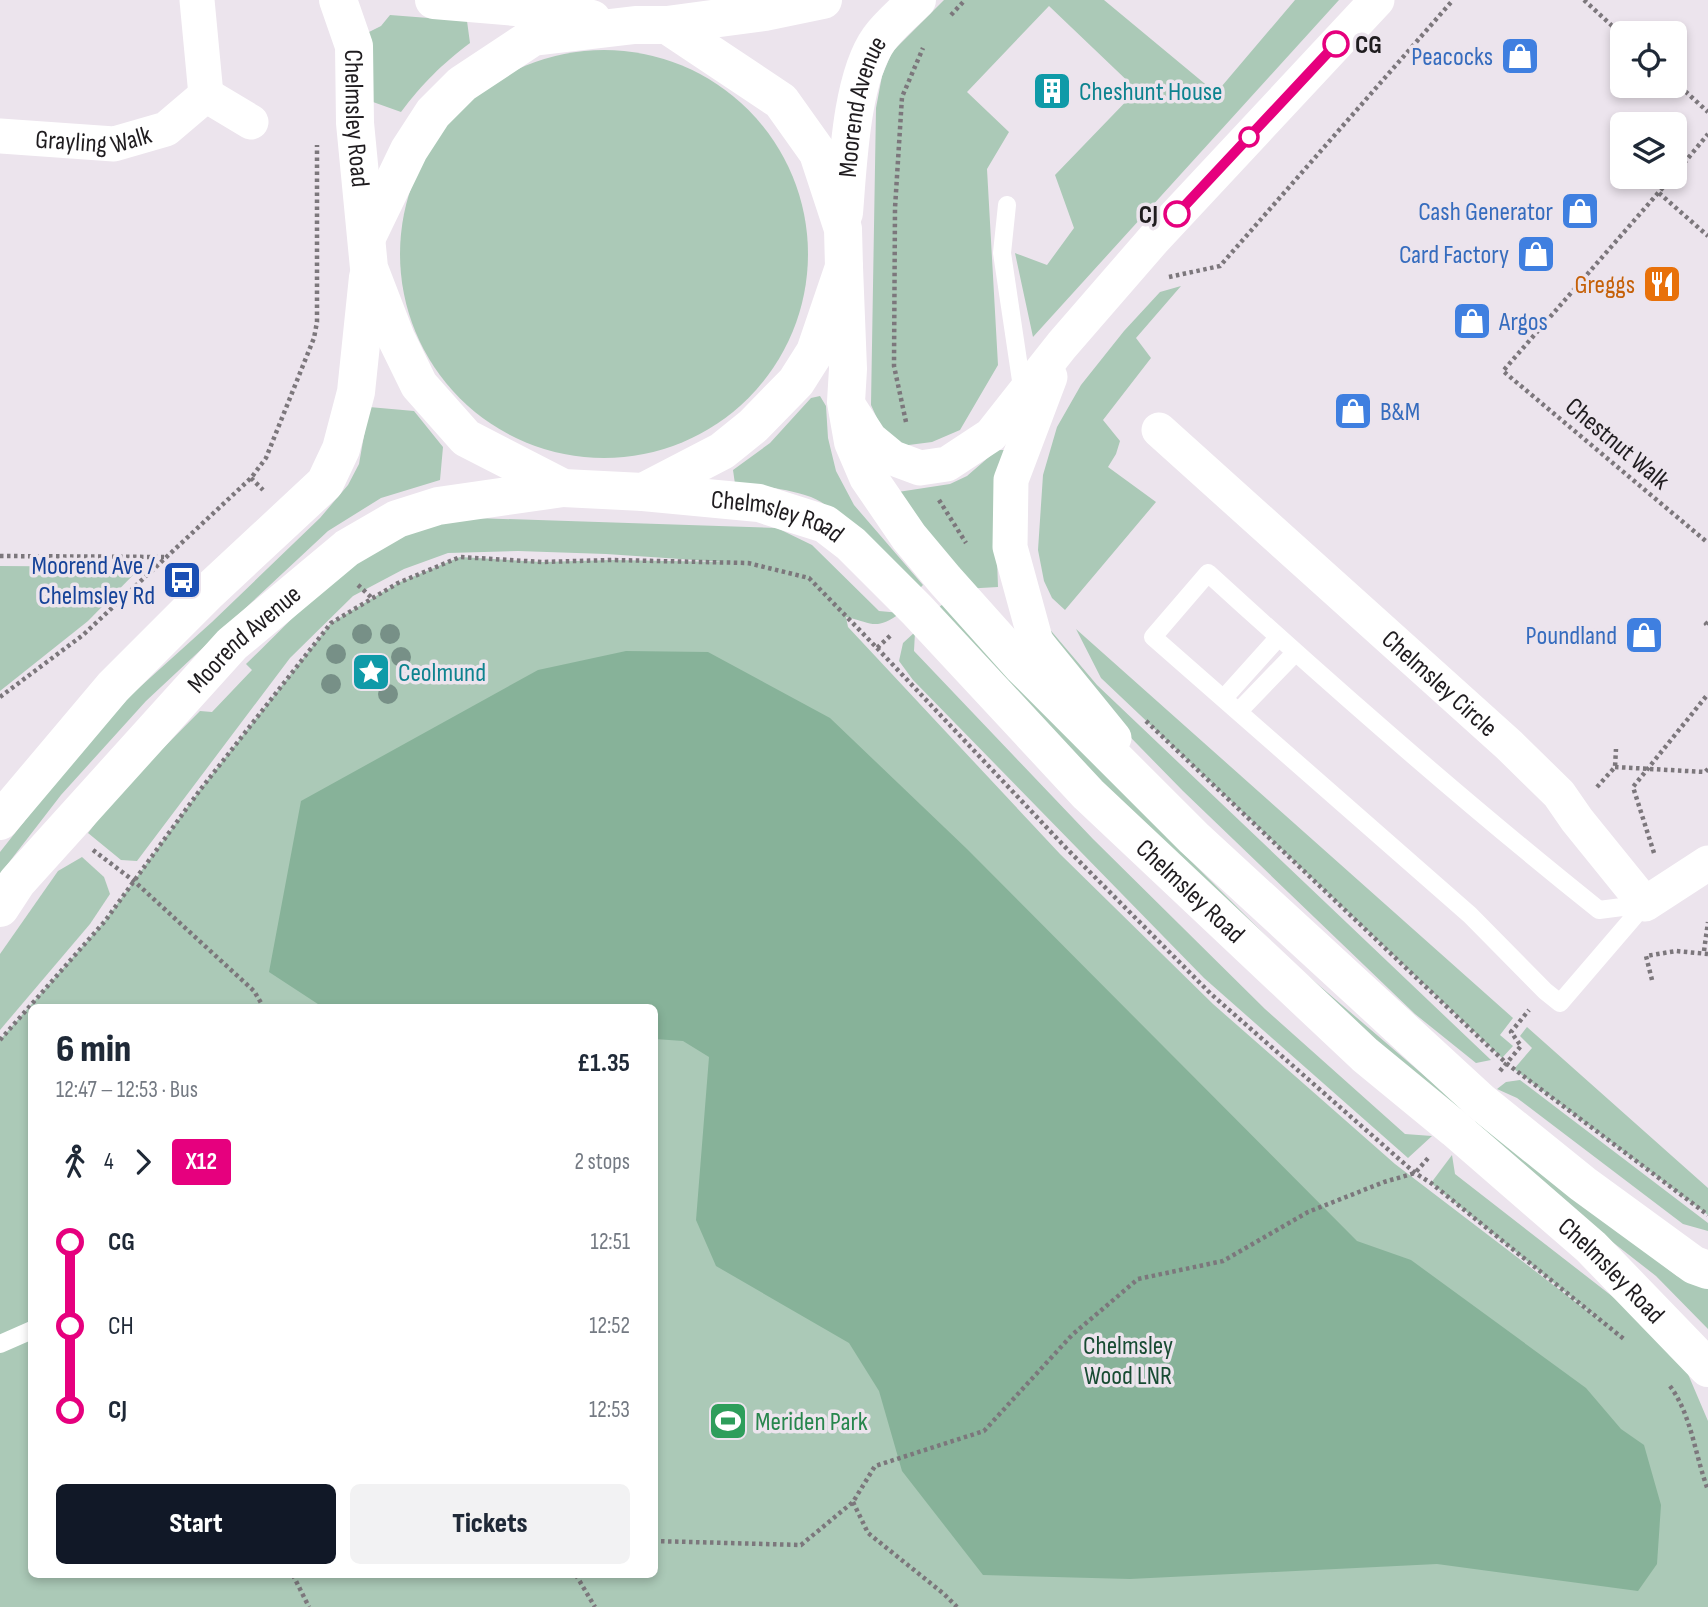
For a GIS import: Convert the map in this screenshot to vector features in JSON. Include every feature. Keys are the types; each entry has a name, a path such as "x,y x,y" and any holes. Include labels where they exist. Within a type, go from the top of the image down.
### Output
{"street":[{"path":"197,0 205,95 251,122"},
{"name":"Chelmsley Road","path":"338,0 354,46 355,123 368,252"},
{"path":"435,0 551,10 626,26"},
{"path":"0,821 113,687 208,592 325,484 341,449 356,392 368,252 409,150 433,113 462,84 533,37 626,26 667,25 765,12 823,0"},
{"path":"846,402 870,439 893,458 920,468 947,464 991,435 1062,345 1154,239 1377,0"},
{"name":"Moorend Avenue","path":"843,229 859,82 878,39 930,12"},
{"path":"667,25 781,101 818,153 843,229"},
{"name":"Grayling Walk","path":"0,136 114,144 166,129 205,95"},
{"name":"Chelmsley Road","path":"843,229 848,369 846,402 853,442 868,477 909,537 1022,666 1194,838 1480,1101 1583,1184 1694,1265 1708,1270"},
{"path":"368,252 396,338 419,385 466,438 563,488"},
{"path":"643,492 722,451 753,426 796,382 815,352 844,267"},
{"path":"1062,345 1011,480 1010,547 1036,642 1194,838"},
{"name":"Chelmsley Circle","path":"1159,430 1509,745 1559,794 1645,904"},
{"name":"Chelmsley Road","path":"563,488 643,492 759,503 825,523 851,544 1098,803 1365,1055 1591,1247 1708,1368"},
{"name":"Moorend Avenue","path":"0,908 16,882 232,644 347,548 397,519 438,506 563,488"},
{"path":"1645,904 1708,863"}],"lane":[{"path":"1007,205 1002,253 1023,394"},
{"path":"1488,844 1495,835 1209,582 1153,644 1438,896 1458,877 1443,897 1229,705 1153,637 1208,573 1504,833 1599,910 1645,904"},
{"path":"1275,639 1209,577 1153,641 1471,915 1560,1003 1645,904"},
{"path":"1229,705 1275,639"},
{"path":"1229,705 1292,654"},
{"path":"0,1344 28,1332"}],"path":[{"path":"930,12 965,0"},
{"path":"1165,278 1220,266 1453,0"},
{"path":"1584,0 1610,24"},
{"path":"926,44 902,97 895,208 894,366 910,447 970,549 945,580"},
{"path":"1687,93 1708,112"},
{"path":"1687,159 1708,134"},
{"path":"0,697 83,635 251,478 265,458 314,338 317,322 317,144"},
{"path":"1662,189 1659,193 1708,236"},
{"name":"Chestnut Walk","path":"1659,193 1503,371 1708,544"},
{"path":"0,556 165,557"},
{"path":"32,1004 105,921 200,790 331,623 398,583 460,557 542,562 612,560 748,563 809,578 1066,849 1211,993 1415,1173 1431,1183 1628,1342"},
{"path":"877,648 916,611"},
{"path":"1654,853 1633,787 1708,694"},
{"path":"1137,712 1506,1063 1708,1214"},
{"path":"1616,749 1615,767 1705,772 1708,769"},
{"path":"84,842 134,881 254,991 262,1004"},
{"path":"1652,980 1646,956 1676,951 1706,953 1708,922"},
{"path":"0,1040 28,1008"},
{"path":"658,1541 801,1545 853,1502 875,1466 984,1431 1072,1335 1139,1279 1223,1261 1308,1212 1384,1182 1415,1173 1455,1129"},
{"path":"1663,1377 1677,1395 1708,1490"},
{"path":"853,1502 867,1533 957,1607"},
{"path":"294,1578 309,1607"},
{"path":"578,1578 595,1607"}],"green space":[{"path":"944,0 1104,0 1216,93 1295,0 1339,0 1033,337 1015,253 1047,265 1074,228 1055,175 1137,90 1049,6 967,92 1009,132 987,169 998,365 960,430 932,442 901,446 881,427 871,405 876,108 882,76 892,52"},
{"path":"390,15 467,21 470,43 433,75 401,112 373,102 369,32 381,26"},
{"path":"604,50 644,54 682,66 717,85 748,110 773,141 792,176 804,214 808,254 804,294 792,332 773,367 748,398 717,423 682,442 644,454 604,458 564,454 526,442 491,423 460,398 435,367 416,332 404,294 400,254 404,214 416,176 435,141 460,110 491,85 526,66 564,54"},
{"path":"1181,286 1136,338 1151,358 1103,420 1120,441 1108,467 1156,502 1065,610 1052,598 1044,581 1038,550 1043,475 1057,427 1081,385 1124,331 1160,292"},
{"path":"820,396 826,406 828,438 836,471 854,505 923,585 916,592 851,526 823,503 792,491 735,484 733,470 770,443 811,398"},
{"path":"369,407 414,411 443,447 440,480 381,498 328,531 146,701 61,795 0,874 0,852 68,766 131,695 320,518 348,485 359,464"},
{"path":"997,450 1004,450 997,559 998,587 963,589 898,492 950,484 967,476"},
{"name":"Chelmsley Wood LNR","path":"475,518 777,528 812,545 879,611 901,613 879,624 846,617 848,627 1060,854 1213,1004 1395,1164 1607,1326 1431,1183 1452,1155 1455,1174 1644,1321 1682,1360 1708,1421 1708,1607 0,1607 0,1040 28,1008 28,1578 658,1578 658,1004 32,1004 105,921 200,790 331,623 398,583 460,557 542,562 725,562 518,551 448,553 404,569 353,596 290,658 137,861 121,860 88,833 98,820 99,813 200,711 212,712 252,670 246,664 343,571 389,540 425,528"},
{"path":"0,566 141,567 88,621 0,691"},
{"path":"943,604 1085,755 1293,963 1462,1108 1451,1115 1283,968 933,612"},
{"path":"1047,626 1097,685 1491,1060 1476,1063 1415,1014 1183,791 1096,702"},
{"path":"1076,629 1513,1018 1500,1035 1513,1046 1502,1058 1101,678"},
{"path":"915,632 914,651 1093,839 1265,1009 1405,1134 1432,1136 1408,1158 1204,978 913,680 899,661 903,643"},
{"name":"Chelmsley Wood LNR","path":"626,651 708,652 830,718 967,849 1357,1241 1411,1260 1586,1388 1621,1429 1644,1445 1661,1505 1657,1564 1638,1591 1437,1564 1130,1579 983,1575 902,1471 879,1391 849,1343 716,1266 696,1220 709,1057 683,1041 658,1039 658,1004 318,1004 269,972 301,801 538,670"},
{"path":"82,857 104,877 110,894 90,924 0,1030 0,954 58,871"},
{"path":"1527,1027 1708,1188 1708,1215 1514,1069 1532,1048 1520,1036"},
{"path":"1520,1080 1708,1223 1708,1231 1683,1224 1517,1098 1497,1089 1506,1082"},
{"path":"1476,1120 1677,1276 1708,1289 1708,1329 1656,1276 1470,1131"}],"bus line":[{"name":"X12","path":"1177,214 1336,44"}],"place":[{"name":"CG","path":"1336,44"},
{"name":"Peacocks","path":"1520,56"},
{"name":"Cheshunt House","path":"1052,91"},
{"name":"Cash Generator","path":"1580,211"},
{"name":"CJ","path":"1177,214"},
{"name":"Card Factory","path":"1536,254"},
{"name":"Greggs","path":"1662,284"},
{"name":"Argos","path":"1472,321"},
{"name":"B&M","path":"1353,411"},
{"name":"Moorend Ave / Chelmsley Rd","path":"182,580"},
{"name":"Poundland","path":"1644,635"},
{"name":"Ceolmund","path":"371,672"},
{"name":"Meriden Park","path":"728,1421"}]}
